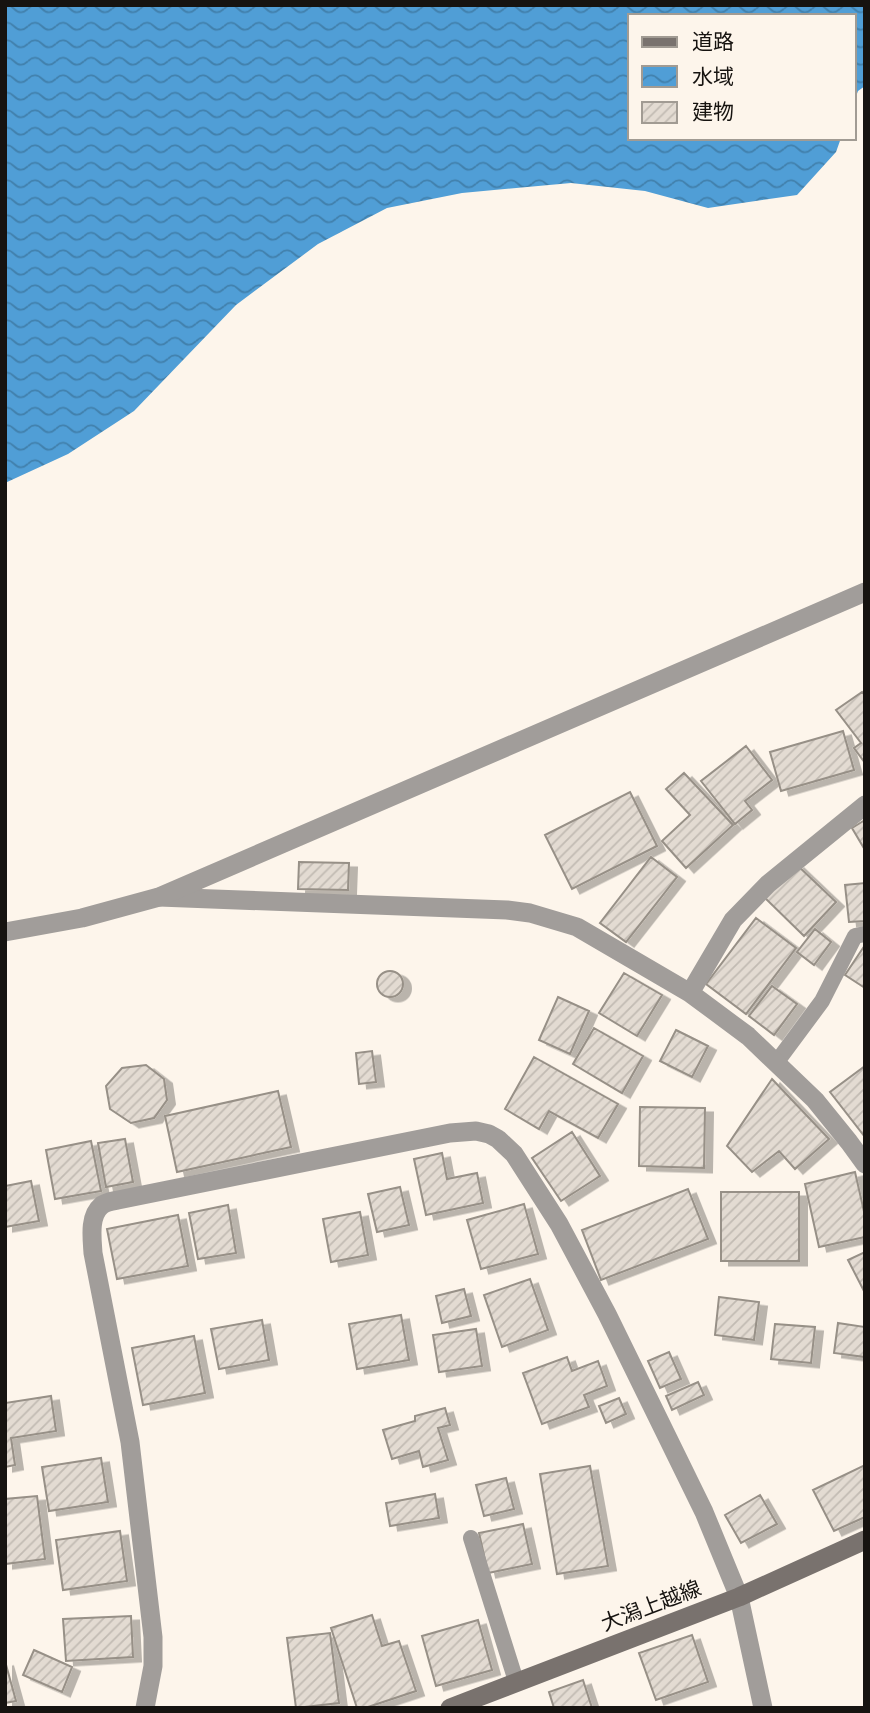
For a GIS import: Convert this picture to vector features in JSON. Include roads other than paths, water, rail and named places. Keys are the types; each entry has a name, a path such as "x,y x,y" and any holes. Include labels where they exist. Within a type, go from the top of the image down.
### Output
{"main road":[{"name":"大潟上越線","path":"450,1708 739,1597 865,1540"}],"street":[{"path":"5,932 82,918 159,897 865,592"},
{"path":"690,993 733,920 768,884 865,805"},
{"path":"159,897 507,910 530,913 577,927 690,993 748,1036 815,1100 865,1164"},
{"path":"145,1708 153,1665 153,1637 130,1442 93,1252 94,1214 101,1205 118,1199 450,1133 476,1131 498,1139 514,1154 559,1224 607,1314 704,1511 739,1597 763,1708"}],"lane":[{"path":"776,1063 822,1001 855,936 865,934"},
{"path":"471,1538 516,1681"}],"water":[{"path":"5,5 865,5 865,86 856,96 856,14 628,14 628,140 840,140 836,152 797,195 708,208 645,191 571,183 462,193 387,208 318,244 236,305 134,411 68,454 5,483"}]}
